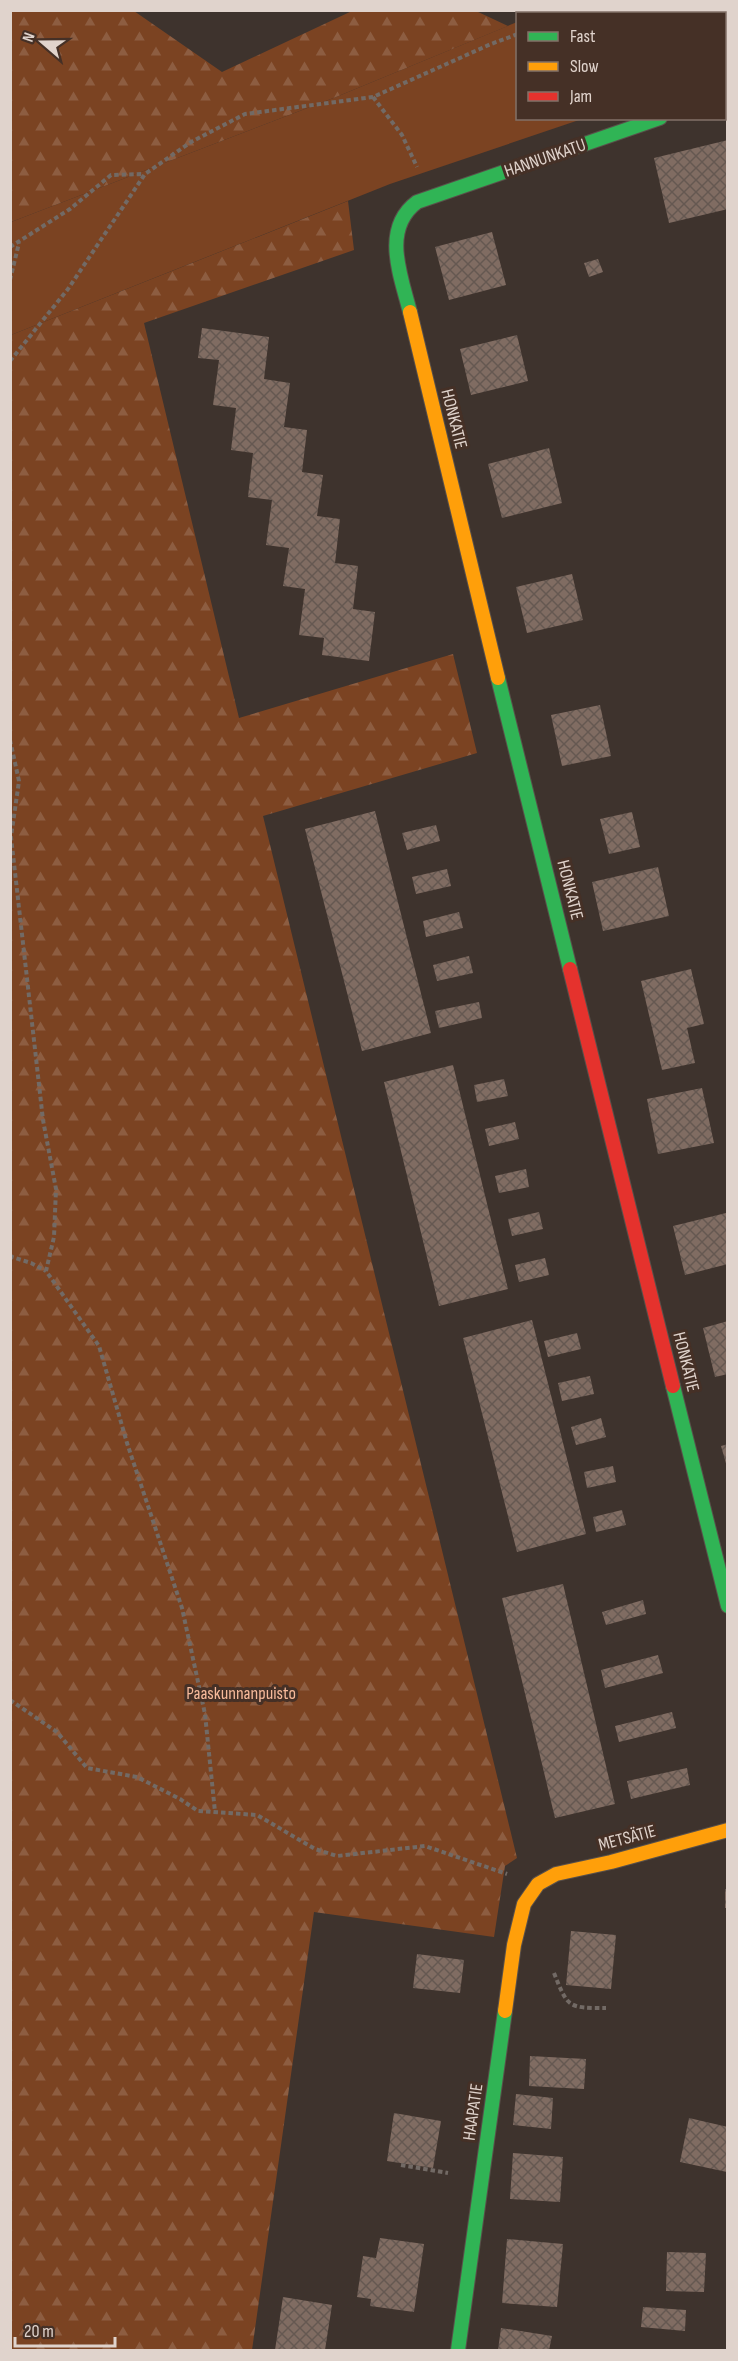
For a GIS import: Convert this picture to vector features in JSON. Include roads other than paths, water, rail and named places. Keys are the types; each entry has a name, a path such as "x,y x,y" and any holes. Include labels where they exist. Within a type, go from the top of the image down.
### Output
{"street":[{"name":"HANNUNKATU","path":"430,197 654,120"},
{"name":"HONKATIE","path":"430,197 414,204 407,211 397,231 396,255 492,654 728,1606"},
{"name":"METSÄTIE","path":"538,1884 556,1874 728,1830"},
{"name":"HAAPATIE","path":"458,2350 514,1946 524,1904 538,1884"}],"park label":[{"name":"Paaskunnanpuisto","path":"241,1693"}]}
